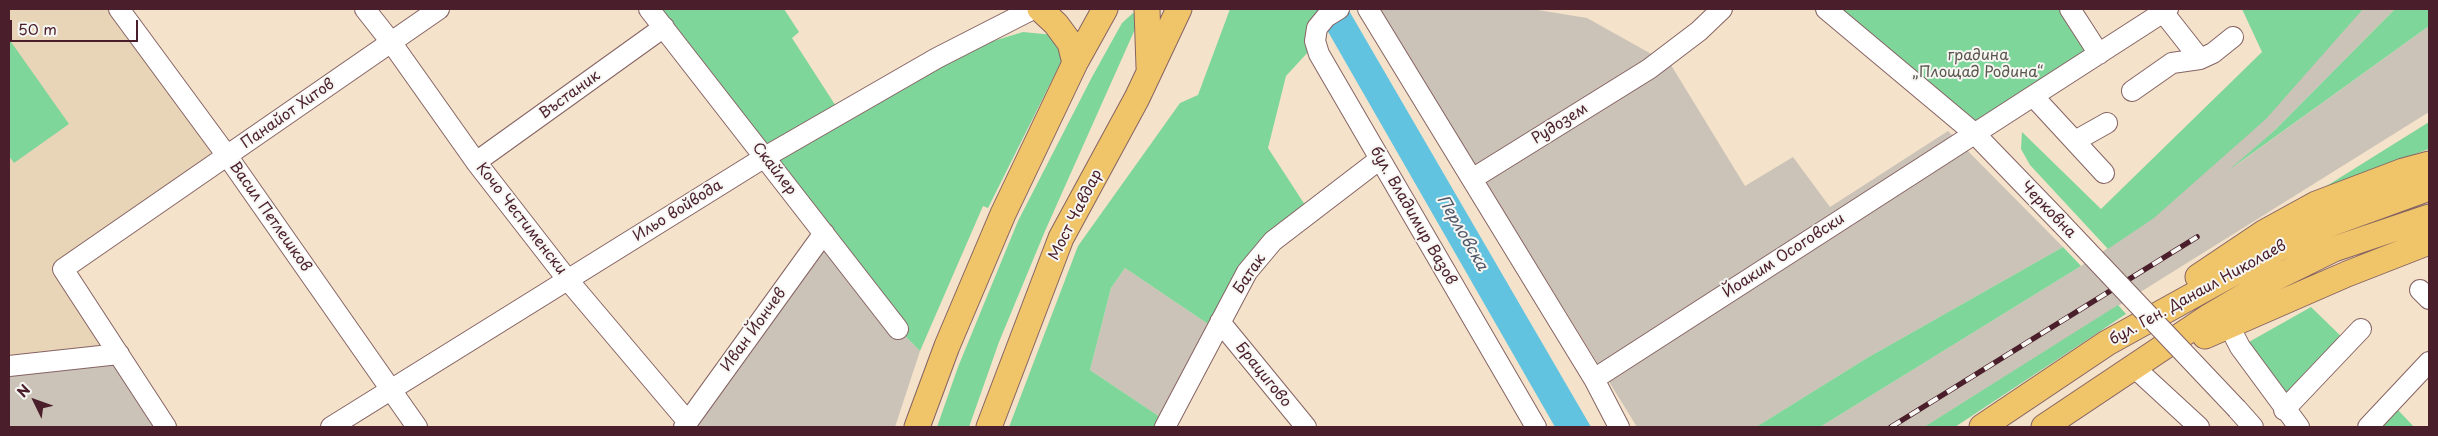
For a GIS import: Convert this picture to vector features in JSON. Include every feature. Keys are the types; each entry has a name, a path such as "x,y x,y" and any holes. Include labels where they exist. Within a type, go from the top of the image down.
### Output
{"main road":[{"path":"1040,9 1056,24 1070,43 1075,63"},
{"path":"917,427 947,346 1003,214 1075,63 1105,9"},
{"path":"1147,9 1149,72"},
{"name":"Мост Чавдар","path":"989,427 1061,238 1149,72 1178,9"},
{"path":"2107,344 2220,261 2265,232 2316,204 2387,177 2429,164"},
{"name":"бул. Ген. Данаил Николаев","path":"1982,427 2107,344 2275,250 2330,224 2429,188"},
{"name":"бул. Ген. Данаил Николаев","path":"2044,427 2210,316 2271,280 2334,249 2429,218"},
{"path":"2131,370 2228,324 2429,242"}],"street":[{"name":"Васил Петлешков","path":"119,9 228,157 417,427"},
{"name":"Кочо Честименски","path":"365,9 391,42 476,162 567,279 686,425"},
{"name":"Панайот Хитов","path":"119,354 62,269 228,157 439,9"},
{"name":"Скайлер","path":"649,9 898,329"},
{"name":"Ильо войвода","path":"331,427 765,157 937,58 1034,9"},
{"name":"бул. Владимир Вазов","path":"1339,9 1326,17 1317,28 1315,41 1319,54 1536,427"},
{"path":"1368,9 1594,379 1619,427"},
{"name":"Рудозем","path":"1472,179 1649,69 1699,31 1722,9"},
{"name":"Черковна","path":"1826,9 1974,133 2253,427"},
{"path":"2070,9 2099,54"},
{"path":"2166,10 2200,59"},
{"name":"Йоаким Осоговски","path":"1594,379 2166,10"},
{"name":"Въстаник","path":"476,162 664,27"},
{"path":"2132,92 2172,64 2200,59 2213,53 2233,37"},
{"path":"2033,96 2104,172"},
{"path":"2075,141 2108,123"},
{"name":"Батак","path":"1165,427 1248,272 1273,241 1380,159"},
{"name":"Иван Йончев","path":"686,425 824,233"},
{"name":"Брацигово","path":"1220,322 1306,427"},
{"path":"2228,324 2240,347 2284,410 2300,427"},
{"path":"2284,410 2362,329"},
{"path":"9,366 119,354 166,427"},
{"path":"2368,427 2429,362"},
{"path":"2131,370 2199,427"}],"shaded area":[{"path":"9,9 119,9 228,157 63,269 119,354 9,366"},
{"path":"1382,9 1532,9 1587,18 1671,65 1745,186 1793,157 1830,207 1948,131 2063,247 1867,358 1756,427 1637,427 1381,12"},
{"path":"2363,9 2395,9 2275,130 2235,166 2429,26 2429,112 1924,427 1820,427 2081,266 2154,217"},
{"path":"824,233 898,329 920,351 895,427 692,427"},
{"path":"1125,268 1208,324 1160,417 1090,370 1111,288"},
{"path":"113,358 158,427 9,427 9,371"}],"green space":[{"path":"649,9 784,9 799,32 792,38 841,114 937,58 1023,32 1054,35 1063,58 988,208 983,206 920,351 898,329"},
{"path":"1230,9 1324,9 1309,51 1286,76 1268,148 1307,208 1208,324 1125,268 1111,288 1090,370 1160,417 1155,427 1009,427 1078,246 1180,103 1198,95"},
{"name":"градина „Площад Родина“","path":"1826,9 2070,9 2099,54 1974,133"},
{"path":"2242,9 2363,9 2266,119 2154,218 2108,249 2030,165 2021,149 2022,132 2101,209 2262,52"},
{"path":"2395,9 2429,9 2429,26 2229,170 2275,130"},
{"path":"1133,13 1136,14 1136,27 1045,231 999,342 969,427 937,427 958,367 1018,221 1092,77 1122,23"},
{"path":"9,39 69,124 14,163 9,156"},
{"path":"2429,122 2429,149 2309,197"},
{"path":"2063,247 2081,266 1820,427 1756,427 1867,358"},
{"path":"2118,305 2126,314 1955,427 1924,427"},
{"path":"2311,307 2348,343 2284,410 2240,347"},
{"path":"2398,410 2414,427 2382,427"}],"water":[{"name":"Перловска","path":"1315,9 1348,9 1591,427 1555,427"}],"railway":[{"path":"1891,427 2197,237"}]}
